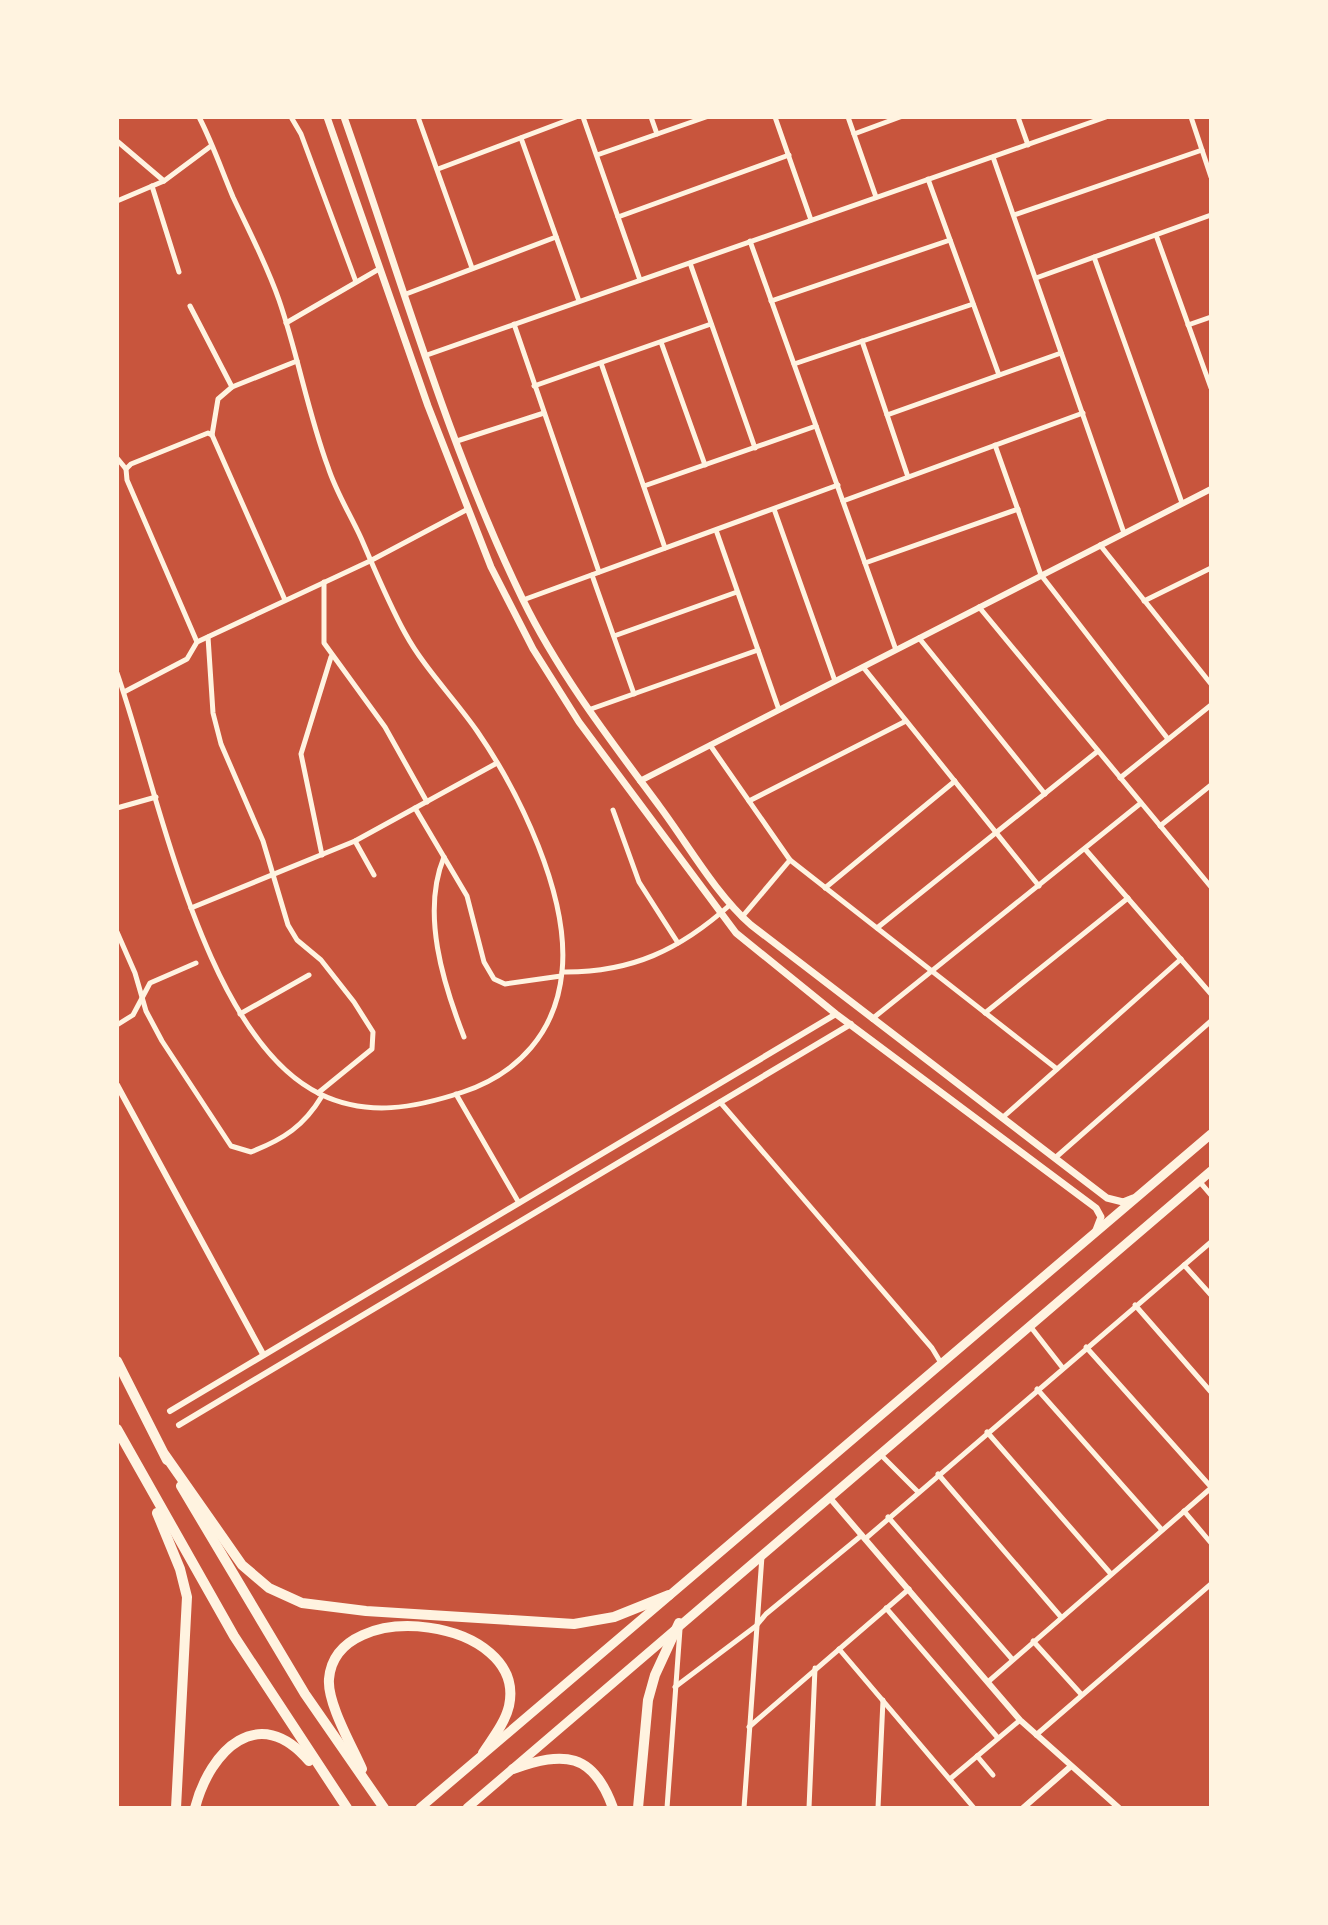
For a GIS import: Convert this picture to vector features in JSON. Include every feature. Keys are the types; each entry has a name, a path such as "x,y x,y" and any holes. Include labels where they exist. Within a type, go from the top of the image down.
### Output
{"highway":[{"path":"420,1808 1211,1133"},
{"path":"467,1808 1211,1171"},
{"path":"117,1362 165,1455 270,1638 384,1808"},
{"path":"117,1429 234,1636 345,1805"},
{"path":"165,1455 242,1565 269,1588 302,1602 366,1611 574,1624 614,1617 669,1595"},
{"path":"144,1480 180,1569 187,1597 176,1808"},
{"path":"638,1808 648,1700 660,1662 680,1623"},
{"path":"372,1791 331,1699 328,1683 331,1667 340,1653 350,1642 370,1631 394,1627 428,1628 462,1637 493,1654 507,1677 509,1704 503,1722 483,1753"},
{"path":"195,1808 203,1784 222,1751 245,1737 263,1734 281,1738 295,1746 345,1805"},
{"path":"513,1769 545,1758 574,1760 596,1774 614,1808"}],"main road":[{"path":"327,117 379,269 468,509 505,596 547,674 736,933 836,1014 1099,1212 1101,1222 1091,1236"},
{"path":"344,117 457,441 523,600 554,657 731,904 742,917 872,1020 1116,1202 1130,1200 1140,1194"},
{"path":"367,232 383,227"},
{"path":"1059,1181 1069,1168"}],"street":[{"path":"291,117 301,134 356,282"},
{"path":"418,117 472,268"},
{"path":"438,169 576,117"},
{"path":"583,117 640,280"},
{"path":"651,117 657,134"},
{"path":"597,155 706,117"},
{"path":"775,117 811,220"},
{"path":"848,117 876,197"},
{"path":"854,134 900,117"},
{"path":"1018,117 1028,145"},
{"path":"427,355 1028,145 1088,120 1106,117"},
{"path":"1191,117 1211,177"},
{"path":"117,673 191,908 240,1014 268,1056 300,1083 320,1094 351,1104 388,1109 419,1105 456,1094 499,1076 531,1051 547,1025 562,974 558,907 551,878 497,763 464,713 414,649 370,561 328,467 271,279 211,146 202,118"},
{"path":"521,138 579,301"},
{"path":"117,141 164,181"},
{"path":"117,201 164,181 211,146"},
{"path":"1014,215 1202,150"},
{"path":"618,217 789,155"},
{"path":"993,157 1124,533"},
{"path":"928,179 999,374"},
{"path":"152,186 179,272"},
{"path":"1036,278 1211,215"},
{"path":"1156,235 1211,388"},
{"path":"406,294 556,237"},
{"path":"771,300 950,240"},
{"path":"750,242 896,650"},
{"path":"1094,257 1182,503"},
{"path":"690,263 755,448"},
{"path":"286,323 379,269"},
{"path":"794,364 973,303"},
{"path":"190,306 232,387"},
{"path":"1188,325 1211,317"},
{"path":"514,324 599,572"},
{"path":"534,386 711,324"},
{"path":"862,341 908,477"},
{"path":"661,342 705,465"},
{"path":"887,415 1062,353"},
{"path":"285,600 212,435 218,399 232,387 297,361"},
{"path":"601,363 666,548"},
{"path":"457,441 544,413"},
{"path":"843,501 1083,413"},
{"path":"644,486 816,426"},
{"path":"126,469 208,433 212,435"},
{"path":"995,445 1041,575 1168,739"},
{"path":"117,458 126,469 127,480 197,642"},
{"path":"523,600 838,485"},
{"path":"640,780 1211,489"},
{"path":"124,692 187,660 197,642 370,561 468,509"},
{"path":"774,509 835,681"},
{"path":"865,563 1018,509"},
{"path":"716,530 779,710"},
{"path":"1100,545 1211,684"},
{"path":"1144,601 1211,568"},
{"path":"592,575 634,694"},
{"path":"324,582 324,643 331,657 385,727 427,802"},
{"path":"614,636 737,592"},
{"path":"979,607 1211,887"},
{"path":"117,932 135,973 143,1001 162,1041 235,1149 251,1153 289,1135 310,1117 320,1094 372,1049 375,1040 354,1002 321,960 292,933 272,878 263,841 221,744 213,713 208,637"},
{"path":"919,638 1045,794"},
{"path":"591,709 758,650"},
{"path":"322,855 301,754 331,657"},
{"path":"863,667 1039,886"},
{"path":"1120,778 1211,705"},
{"path":"749,801 906,721"},
{"path":"710,745 790,860 1057,1069"},
{"path":"877,928 1098,751"},
{"path":"191,908 272,878 355,841 497,763"},
{"path":"825,888 955,781"},
{"path":"1160,826 1211,785"},
{"path":"117,808 156,797"},
{"path":"872,1020 1141,803"},
{"path":"415,808 467,896 484,962 494,979 505,984 562,974 616,970 678,943 731,904"},
{"path":"613,810 639,882 678,943"},
{"path":"355,841 374,875"},
{"path":"1085,849 1211,994"},
{"path":"444,856 435,883 435,911 442,967 464,1037"},
{"path":"742,917 790,860"},
{"path":"1203,878 1211,872"},
{"path":"985,1013 1128,898"},
{"path":"1002,1118 1181,959"},
{"path":"117,1025 133,1015 143,1001 150,983 160,976 196,963"},
{"path":"240,1014 309,975"},
{"path":"170,1411 836,1014"},
{"path":"825,1020 835,1023 836,1033"},
{"path":"1055,1158 1211,1021"},
{"path":"178,1425 851,1024"},
{"path":"117,1085 263,1354"},
{"path":"456,1094 519,1203"},
{"path":"720,1102 932,1348 941,1363"},
{"path":"556,1181 565,1194"},
{"path":"1199,1181 1211,1195"},
{"path":"675,1687 756,1626 766,1614 864,1537 1211,1241"},
{"path":"1184,1265 1211,1296"},
{"path":"1135,1306 1211,1392"},
{"path":"1030,1326 1062,1367"},
{"path":"989,1681 1211,1487 1086,1347"},
{"path":"1037,1389 1162,1530"},
{"path":"987,1432 1111,1574"},
{"path":"880,1454 918,1492"},
{"path":"938,1474 1061,1617"},
{"path":"829,1497 1020,1720 1069,1767 1119,1808"},
{"path":"1184,1511 1211,1543"},
{"path":"888,1517 1012,1659"},
{"path":"744,1808 762,1555"},
{"path":"1036,1735 1211,1584"},
{"path":"749,1727 815,1667 909,1589"},
{"path":"886,1608 998,1738"},
{"path":"667,1808 680,1623"},
{"path":"1033,1641 1081,1694"},
{"path":"839,1649 974,1808"},
{"path":"809,1808 815,1667"},
{"path":"878,1808 883,1700"},
{"path":"950,1779 1020,1720"},
{"path":"977,1756 993,1775"},
{"path":"1023,1808 1069,1767"}]}
